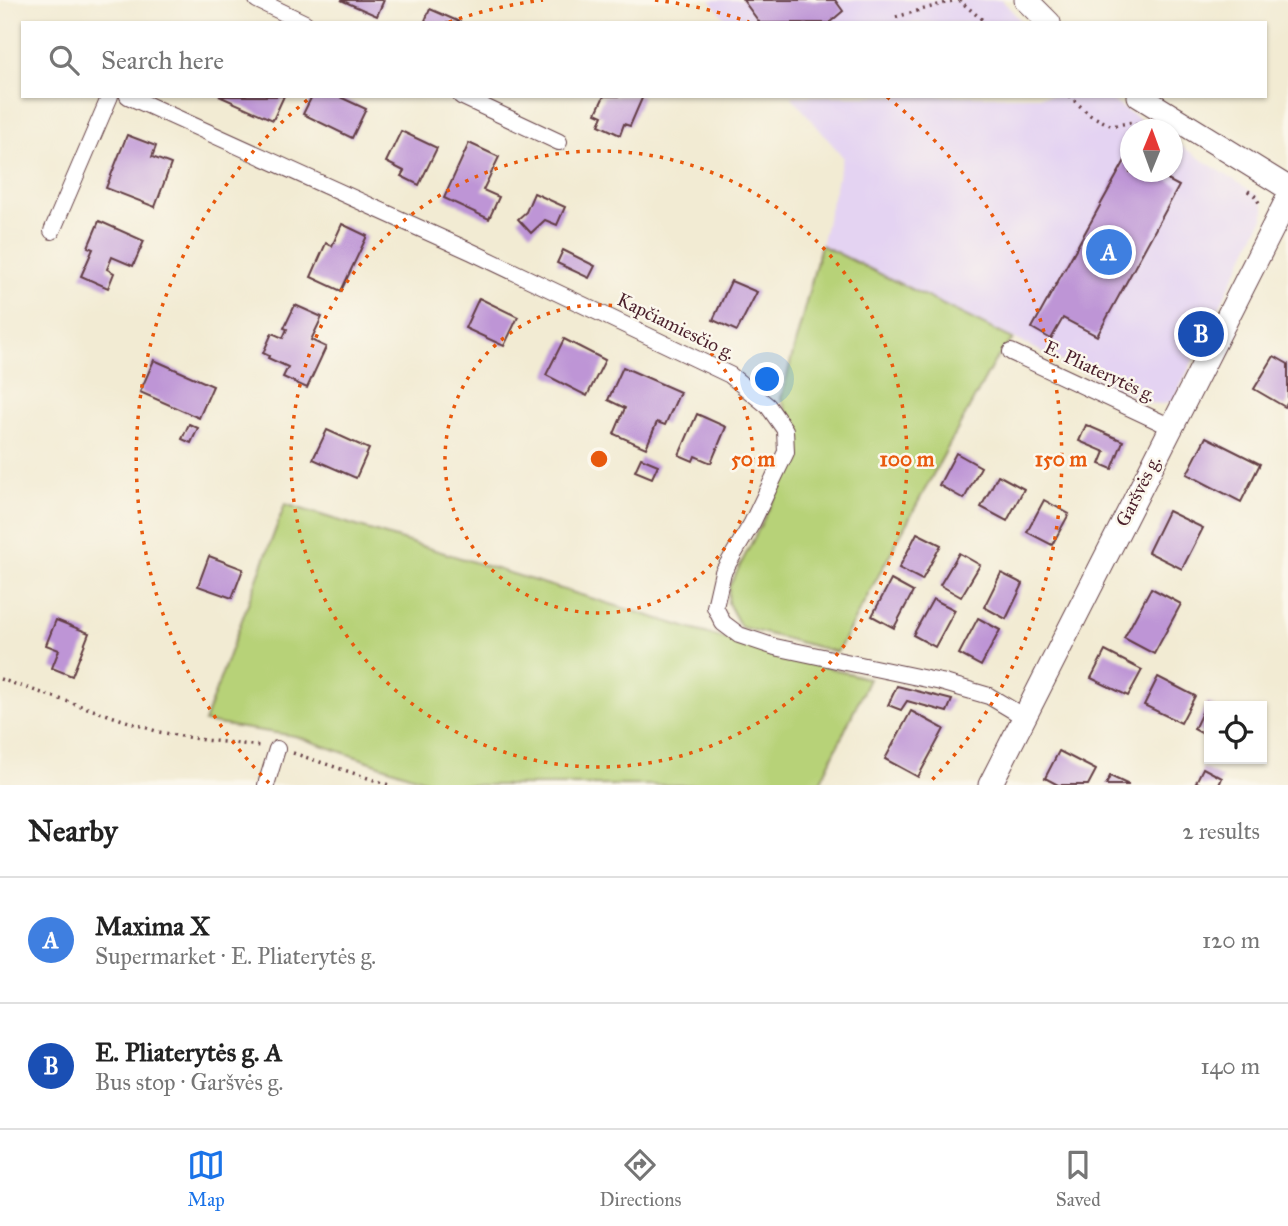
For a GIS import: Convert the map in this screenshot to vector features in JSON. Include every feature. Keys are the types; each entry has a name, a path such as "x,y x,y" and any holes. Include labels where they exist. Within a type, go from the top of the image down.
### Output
{"main road":[{"path":"1026,0 1047,21"},
{"path":"1142,98 1288,188"},
{"name":"Garšvės g.","path":"990,785 1288,198"}],"street":[{"path":"257,0 301,21"},
{"path":"52,231 109,98"},
{"name":"Kapčiamiesčio g.","path":"132,98 460,246 730,374 768,406 785,430 786,452 752,523 723,572 715,607 723,622 739,635 775,648 942,682 989,696 1024,717"},
{"path":"465,98 559,142"},
{"name":"E. Pliaterytės g.","path":"1011,352 1171,428"},
{"path":"266,785 277,749"}],"path":[{"path":"895,17 958,0 984,21"},
{"path":"1071,98 1090,115 1112,126 1120,124"},
{"path":"1243,188 1261,202 1261,218 1273,225"},
{"path":"0,680 159,732 277,749 389,785"}],"shaded area":[{"path":"710,0 1002,0 1021,21 727,21"},
{"path":"793,98 1108,98 1139,119 1120,119 1120,182 1183,182 1183,147 1259,196 1264,206 1264,216 1173,401 1163,404 1148,403 821,245 843,157"}],"green space":[{"path":"821,245 1013,339 994,362 837,652 741,627 728,603 729,587 792,464 795,428 781,399"},
{"path":"285,504 698,631 869,679 819,785 438,785 295,736 204,722"}],"building":[{"path":"341,0 384,0 377,16"},
{"path":"743,0 835,0 843,11 831,21 759,21"},
{"path":"430,9 457,21 425,21"},
{"path":"224,98 283,98 273,120"},
{"path":"311,98 342,98 366,109 352,138 303,114"},
{"path":"603,98 642,98 630,126 624,124 620,135 599,125 603,116 596,113"},
{"path":"401,131 437,148 419,185 401,176 404,171 386,162"},
{"path":"127,135 156,146 152,157 171,164 155,207 106,188"},
{"path":"469,143 499,157 483,190 499,197 489,219 444,198"},
{"path":"1120,170 1120,182 1172,182 1179,186 1097,336 1063,318 1051,339 1032,328"},
{"path":"534,193 565,207 557,225 545,220 531,233 518,219 526,212"},
{"path":"99,221 144,241 133,266 112,257 107,269 114,273 108,288 81,276 93,249 88,247"},
{"path":"342,224 367,236 341,291 311,277 326,243 332,246"},
{"path":"563,250 595,266 589,278 557,263"},
{"path":"731,281 757,292 737,331 713,320"},
{"path":"479,298 518,317 504,346 465,328"},
{"path":"295,305 322,317 311,340 326,347 307,388 283,377 288,367 263,353 272,333 283,338 287,329 284,328"},
{"path":"564,339 605,360 587,396 546,375"},
{"path":"1274,356 1288,364 1288,402 1285,407 1254,389"},
{"path":"154,360 213,386 199,418 140,392"},
{"path":"623,367 680,392 665,425 657,422 646,448 614,434 625,408 608,400"},
{"path":"697,414 726,427 711,463 695,456 693,461 679,455"},
{"path":"189,424 198,428 191,443 182,439"},
{"path":"1086,425 1123,441 1112,469 1100,464 1105,452 1079,441"},
{"path":"327,430 369,449 356,478 313,459"},
{"path":"1206,437 1260,464 1241,502 1187,474"},
{"path":"956,453 981,467 964,499 939,485"},
{"path":"641,458 658,465 652,478 635,471"},
{"path":"998,475 1024,489 1007,521 981,507"},
{"path":"1044,500 1069,514 1052,545 1027,532"},
{"path":"1168,511 1203,528 1182,569 1148,552"},
{"path":"917,533 941,545 922,580 899,568"},
{"path":"959,553 980,565 961,597 940,585"},
{"path":"209,556 243,569 232,598 198,586"},
{"path":"1001,573 1023,584 1006,619 984,607"},
{"path":"891,580 913,592 894,628 872,616"},
{"path":"1151,588 1181,604 1154,654 1124,638"},
{"path":"933,599 955,610 935,647 913,635"},
{"path":"978,618 1000,630 981,666 959,654"},
{"path":"56,620 89,633 72,676 52,668 59,650 46,645"},
{"path":"1105,651 1142,670 1128,696 1091,678"},
{"path":"1158,677 1195,696 1181,723 1144,705"},
{"path":"897,686 952,700 947,712 907,701 901,710 888,705"},
{"path":"1204,708 1204,734 1194,729"},
{"path":"911,711 944,729 918,777 885,759"},
{"path":"1059,751 1096,770 1088,785 1058,785 1045,778"},
{"path":"1203,768 1222,778 1219,785 1202,785 1196,782"},
{"path":"1110,776 1129,785 1106,785"}],"place":[{"name":"Maxima X","path":"1109,252"},
{"name":"E. Pliaterytės g. A","path":"1201,334"}]}
